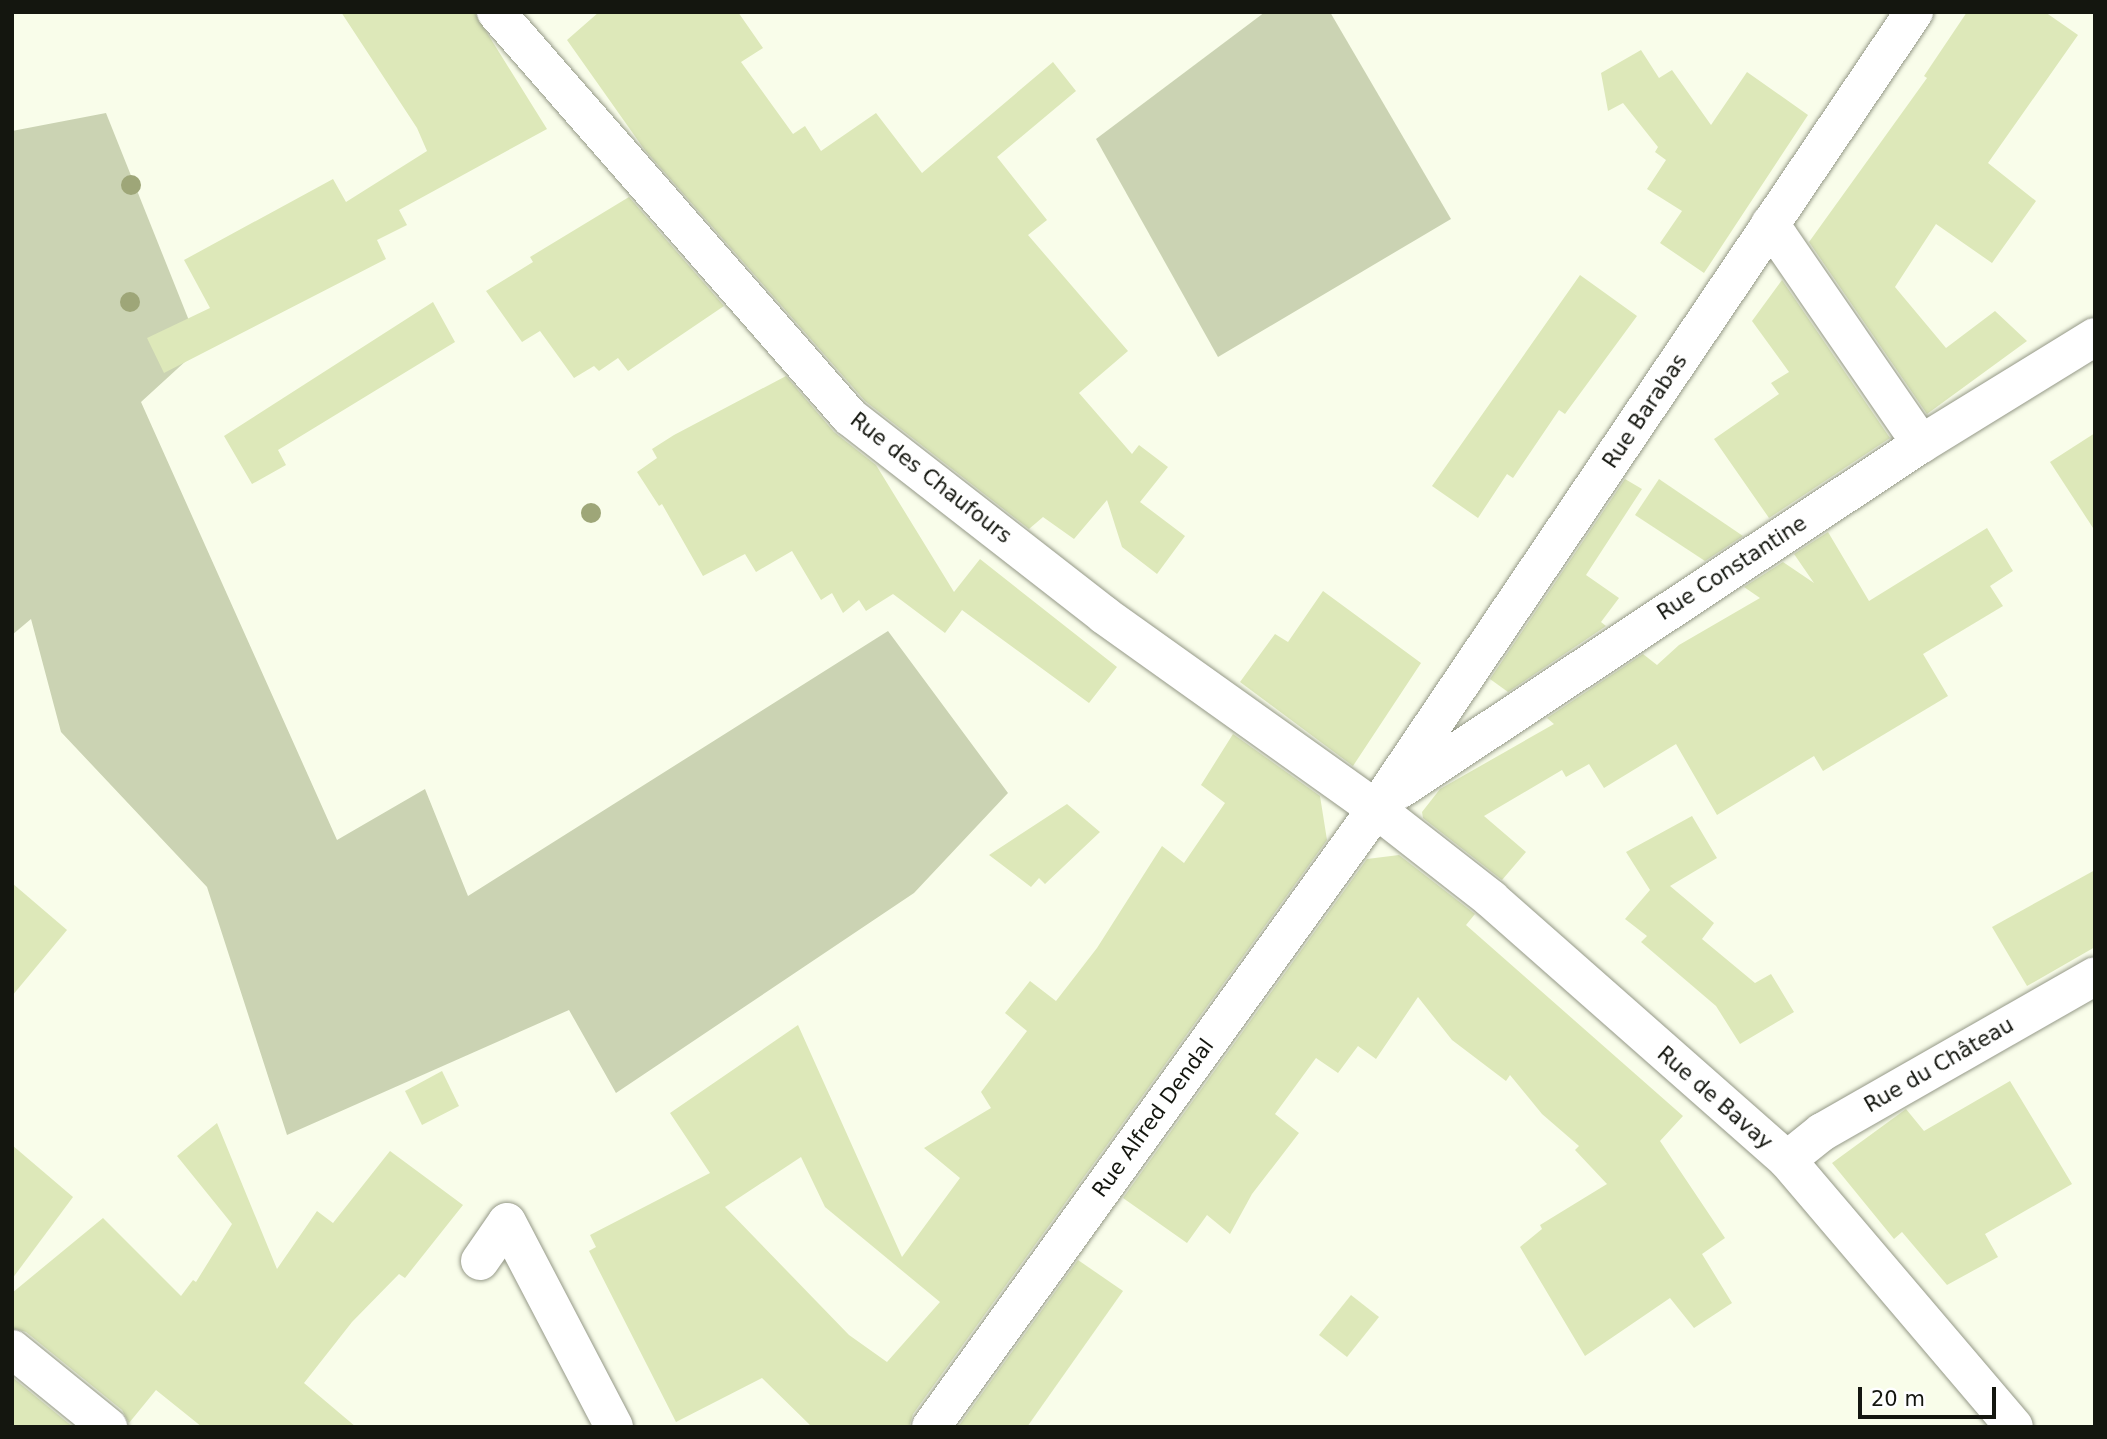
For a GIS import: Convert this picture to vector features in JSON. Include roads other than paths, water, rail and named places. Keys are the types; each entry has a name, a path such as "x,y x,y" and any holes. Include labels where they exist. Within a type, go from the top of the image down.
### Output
{"street":[{"name":"Rue des Chaufours","path":"496,12 850,416 1104,615 1376,809"},
{"name":"Rue Barabas","path":"1376,809 1914,12"},
{"path":"1770,224 1921,444"},
{"name":"Rue Constantine","path":"1376,809 1412,778 1921,444 2095,337"},
{"name":"Rue de Bavay","path":"1376,809 1491,899 1787,1160 2014,1427"},
{"name":"Rue Alfred Dendal","path":"931,1427 1376,809"},
{"name":"Rue du Château","path":"1787,1160 1822,1132 2095,976"},
{"path":"480,1261 507,1222 614,1427"},
{"path":"12,1349 108,1427"}]}
